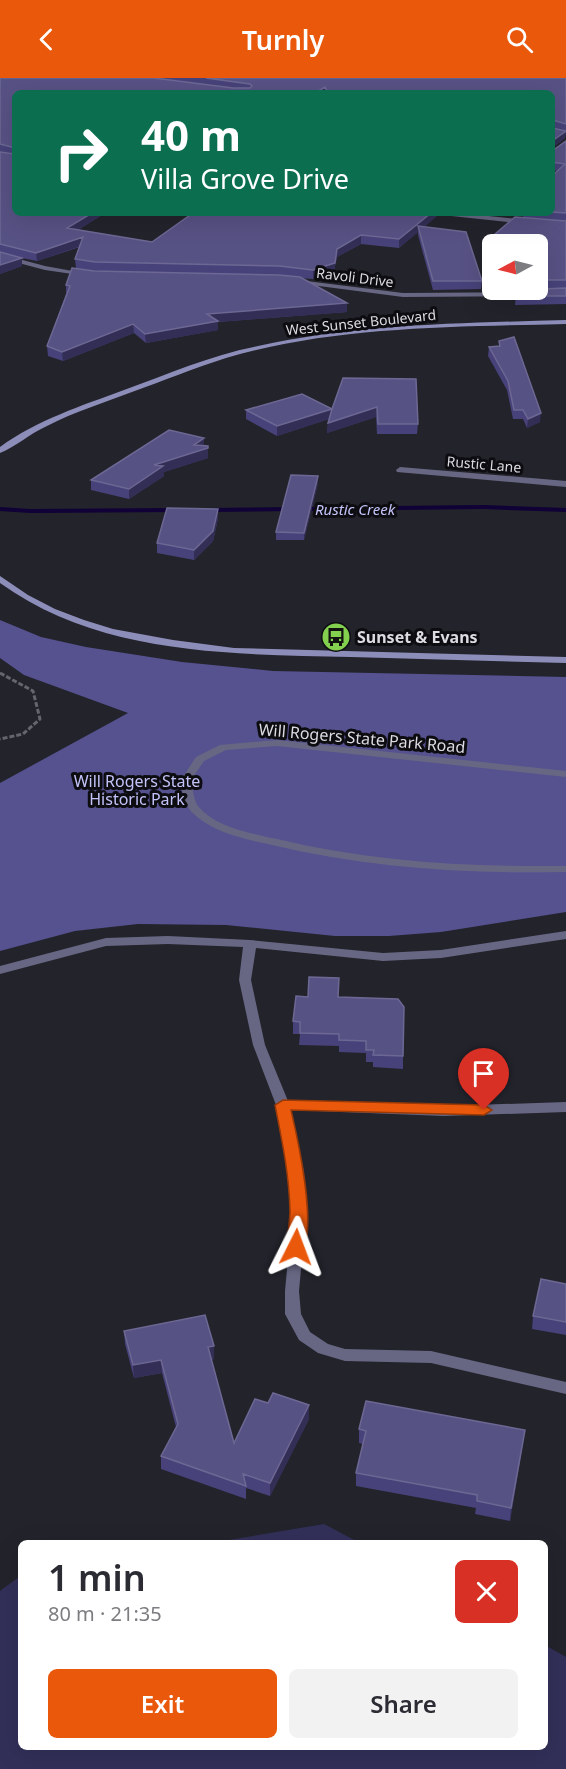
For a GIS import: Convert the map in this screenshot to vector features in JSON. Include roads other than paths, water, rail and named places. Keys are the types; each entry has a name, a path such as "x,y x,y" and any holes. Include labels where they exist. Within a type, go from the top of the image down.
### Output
{"main road":[{"name":"West Sunset Boulevard","path":"0,451 28,431 55,419 199,365 255,349 327,336 372,332 566,322"},
{"path":"0,579 39,604 66,616 133,636 189,646 234,651 566,660"}],"street":[{"path":"488,216 533,223"},
{"path":"0,256 45,268 94,275"},
{"name":"Ravoli Drive","path":"290,281 403,295 482,294"},
{"name":"Rustic Lane","path":"400,470 566,484"},
{"name":"Will Rogers State Park Road","path":"566,774 267,743 224,747 200,759 186,780 191,805 212,823 236,832 314,853 412,867 566,869"},
{"path":"0,970 105,942 168,940 250,944 383,957 441,954 566,935"},
{"path":"250,944 245,980 259,1045 283,1105 297,1172 298,1226 292,1291 293,1314 304,1336 323,1349 345,1355 431,1358 566,1388"},
{"path":"283,1105 444,1110 566,1107"}],"waterway":[{"name":"Rustic Creek","path":"206,510 484,507 566,510"},
{"name":"Rustic Creek","path":"0,509 30,511 177,510"}],"place":[{"name":"Sunset & Evans","path":"336,637"}],"park label":[{"name":"Will Rogers State Historic Park","path":"137,790"}]}
